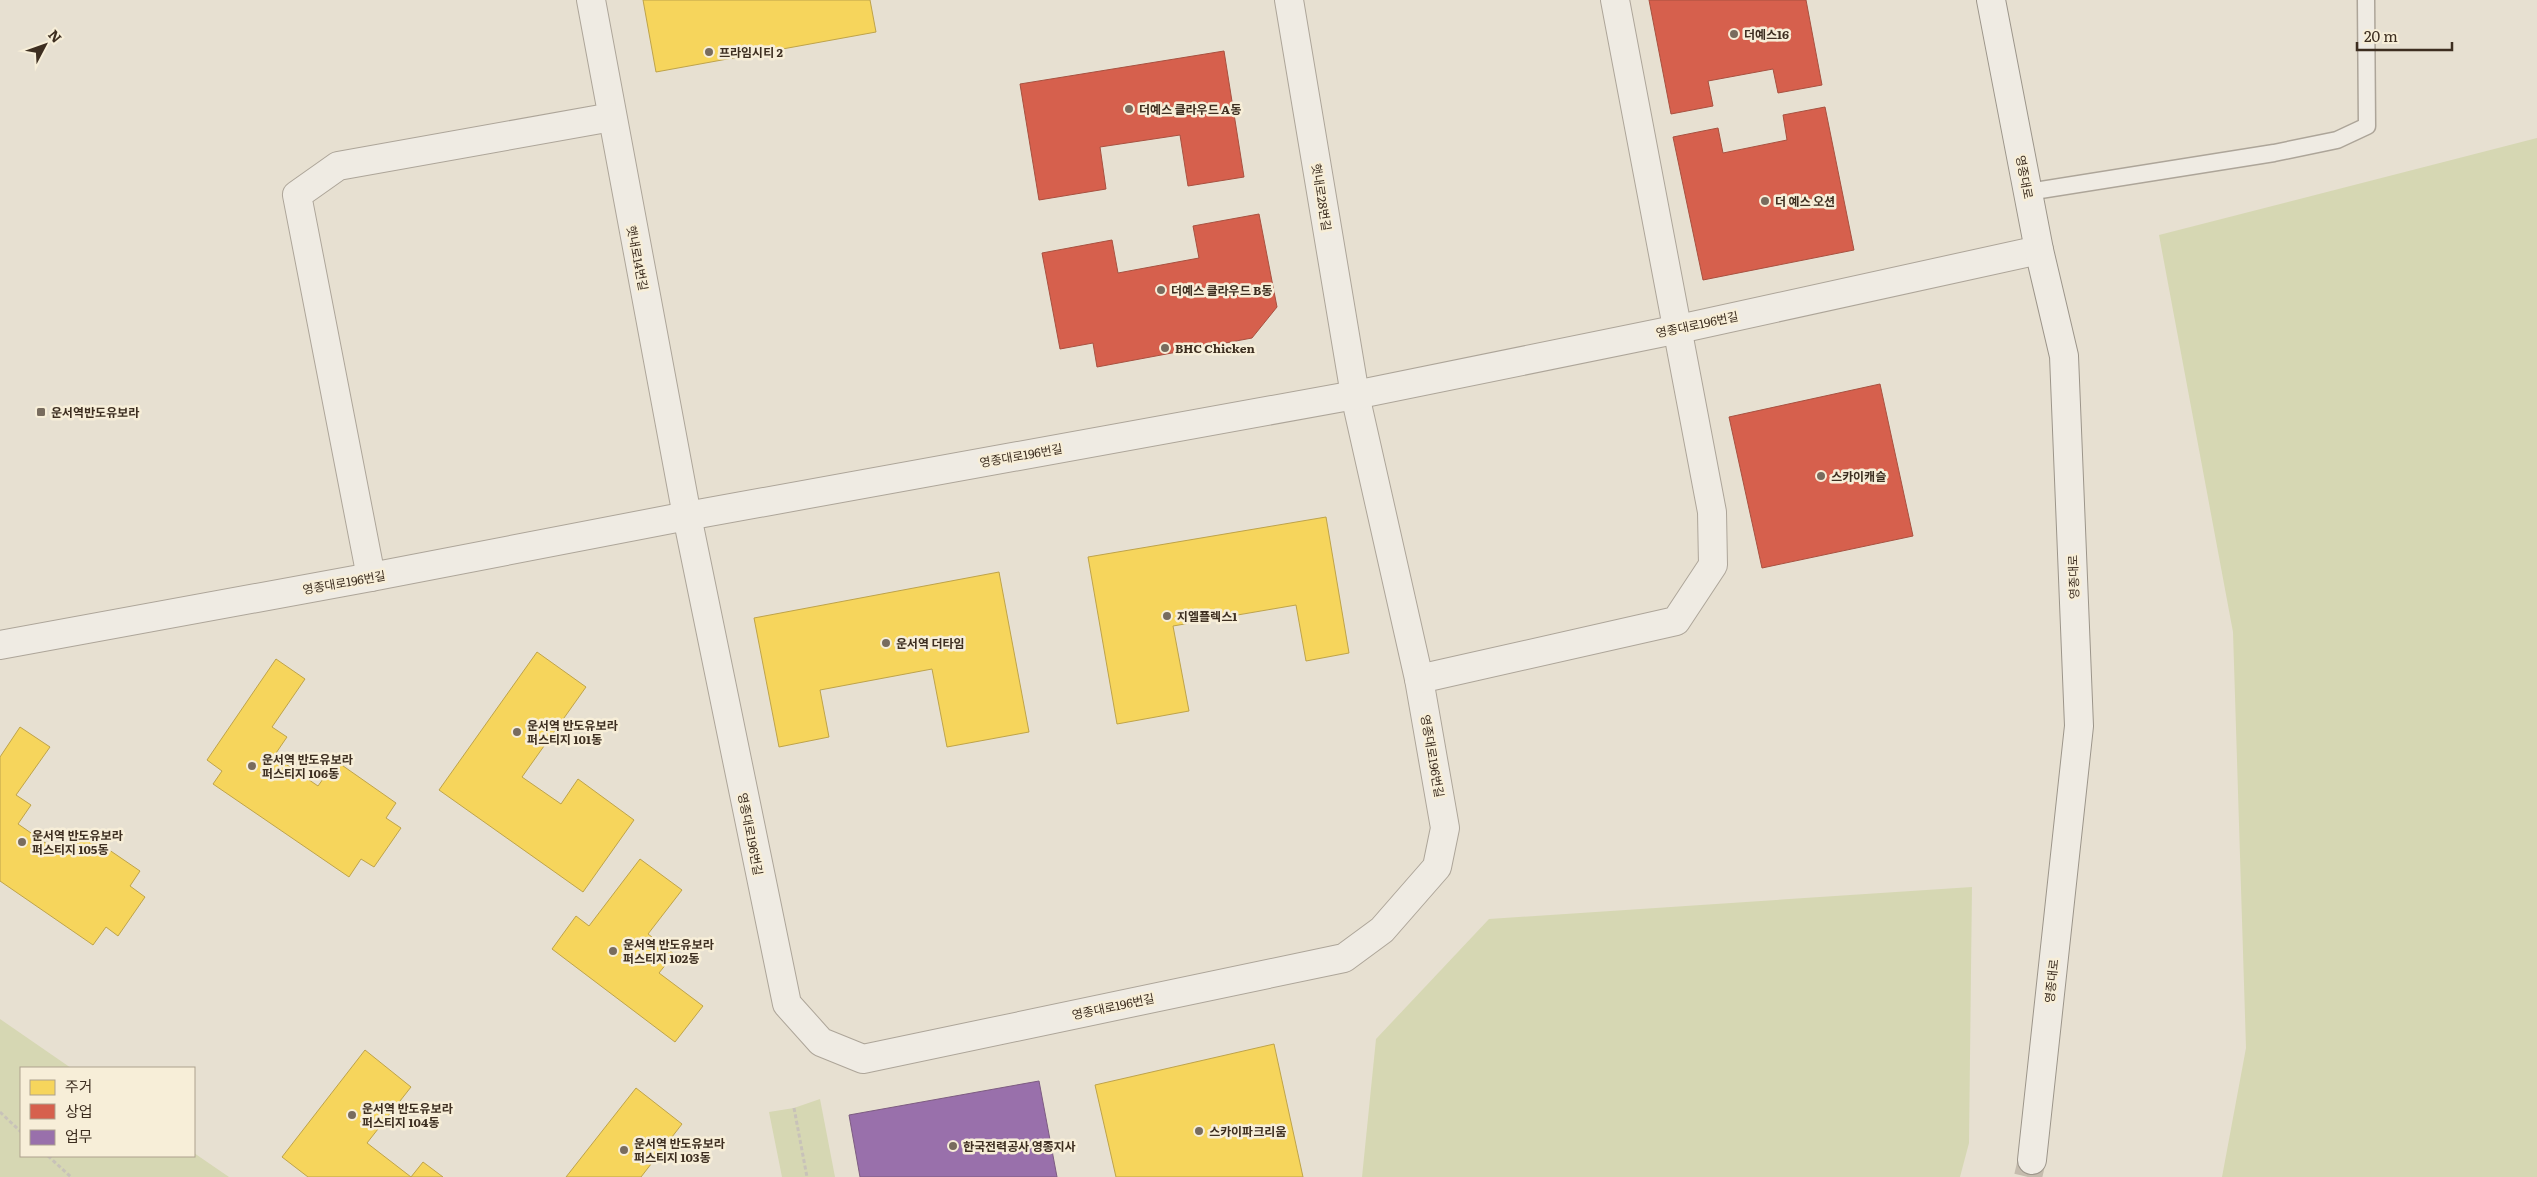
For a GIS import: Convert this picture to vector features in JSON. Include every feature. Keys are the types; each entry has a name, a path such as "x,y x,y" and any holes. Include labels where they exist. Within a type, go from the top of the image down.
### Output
{"street":[{"name":"햇내로14번길","path":"591,0 688,516"},
{"name":"햇내로28번길","path":"1289,0 1355,395"},
{"path":"1419,679 1676,621 1713,564 1712,512 1679,329 1615,0"},
{"name":"영종대로","path":"1991,0 2039,250 2064,356 2079,726 2032,1160"},
{"path":"371,577 297,195 338,166 612,117"},
{"name":"영종대로196번길","path":"0,644 371,577 688,516 1355,395 1679,329 2039,250"},
{"name":"영종대로196번길","path":"688,516 787,1004 821,1042 862,1059 1344,958 1382,930 1437,867 1445,828 1419,679 1355,395"}],"lane":[{"path":"2028,192 2274,153 2337,140 2367,126 2366,0"}],"path":[{"path":"794,1108 807,1177"},
{"path":"0,1112 20,1131"},
{"path":"49,1157 71,1177"}],"green space":[{"path":"2537,138 2537,1177 2222,1177 2246,1048 2233,632 2159,235"},
{"path":"1972,887 1969,1143 1960,1177 1362,1177 1376,1039 1489,919"},
{"path":"0,1019 70,1067 20,1067 20,1157 195,1157 195,1154 229,1177 0,1177"},
{"path":"820,1099 835,1177 782,1177 769,1112 794,1108"}],"building: 주거":[{"name":"프라임시티 2","path":"643,0 870,0 876,32 656,72"},
{"name":"지엘플렉스1","path":"1326,517 1349,653 1306,661 1296,605 1173,626 1189,711 1117,724 1088,557"},
{"name":"운서역 더타임","path":"999,572 1029,732 947,747 932,669 820,690 829,737 779,747 754,618"},
{"name":"운서역 반도유보라 퍼스티지 101동","path":"537,652 586,687 522,777 561,804 578,779 634,820 583,892 439,790"},
{"name":"운서역 반도유보라 퍼스티지 106동","path":"276,659 305,679 272,727 287,737 274,756 318,786 336,761 396,803 386,818 401,828 374,867 361,859 349,877 213,784 222,771 207,760"},
{"name":"운서역 반도유보라 퍼스티지 105동","path":"20,727 50,747 16,795 31,805 18,824 63,855 80,830 140,871 130,886 145,897 118,936 106,927 93,945 0,881 0,757"},
{"name":"운서역 반도유보라 퍼스티지 102동","path":"640,859 682,890 648,934 674,954 659,973 703,1006 675,1042 552,949 576,916 589,926"},
{"name":"스카이파크리움","path":"1274,1044 1303,1177 1116,1177 1095,1085"},
{"name":"운서역 반도유보라 퍼스티지 104동","path":"365,1050 411,1087 367,1143 411,1177 308,1177 282,1157"},
{"name":"운서역 반도유보라 퍼스티지 103동","path":"636,1088 682,1124 641,1177 566,1177"},
{"name":"운서역 반도유보라 퍼스티지 104동","path":"423,1162 443,1177 411,1177"}],"building: 상업":[{"name":"더예스16","path":"1649,0 1806,0 1822,85 1778,93 1773,69 1708,81 1713,106 1671,114"},
{"name":"더예스 클라우드 A동","path":"1224,51 1244,177 1188,186 1180,135 1100,147 1106,189 1039,200 1020,84"},
{"name":"더 예스 오션","path":"1825,107 1854,250 1703,280 1673,137 1718,128 1723,153 1787,140 1783,115"},
{"name":"더예스 클라우드 B동","path":"1259,214 1277,307 1252,338 1097,367 1093,343 1060,349 1042,253 1112,240 1118,273 1199,258 1193,226"},
{"name":"스카이캐슬","path":"1880,384 1913,536 1762,568 1729,417"}],"building: 업무":[{"name":"한국전력공사 영종지사","path":"1039,1081 1057,1177 860,1177 849,1115"}],"tunnel":[{"path":"2028,1177 2032,1160"}],"place":[{"name":"더예스16","path":"1734,34"},
{"name":"프라임시티 2","path":"709,52"},
{"name":"더예스 클라우드 A동","path":"1129,109"},
{"name":"더 예스 오션","path":"1765,201"},
{"name":"더예스 클라우드 B동","path":"1161,290"},
{"name":"BHC Chicken","path":"1165,348"},
{"name":"운서역반도유보라","path":"41,412"},
{"name":"스카이캐슬","path":"1821,476"},
{"name":"지엘플렉스1","path":"1167,616"},
{"name":"운서역 더타임","path":"886,643"},
{"name":"운서역 반도유보라 퍼스티지 101동","path":"517,732"},
{"name":"운서역 반도유보라 퍼스티지 106동","path":"252,766"},
{"name":"운서역 반도유보라 퍼스티지 105동","path":"22,842"},
{"name":"운서역 반도유보라 퍼스티지 102동","path":"613,951"},
{"name":"운서역 반도유보라 퍼스티지 104동","path":"352,1115"},
{"name":"스카이파크리움","path":"1199,1131"},
{"name":"한국전력공사 영종지사","path":"953,1146"},
{"name":"운서역 반도유보라 퍼스티지 103동","path":"624,1150"}]}
